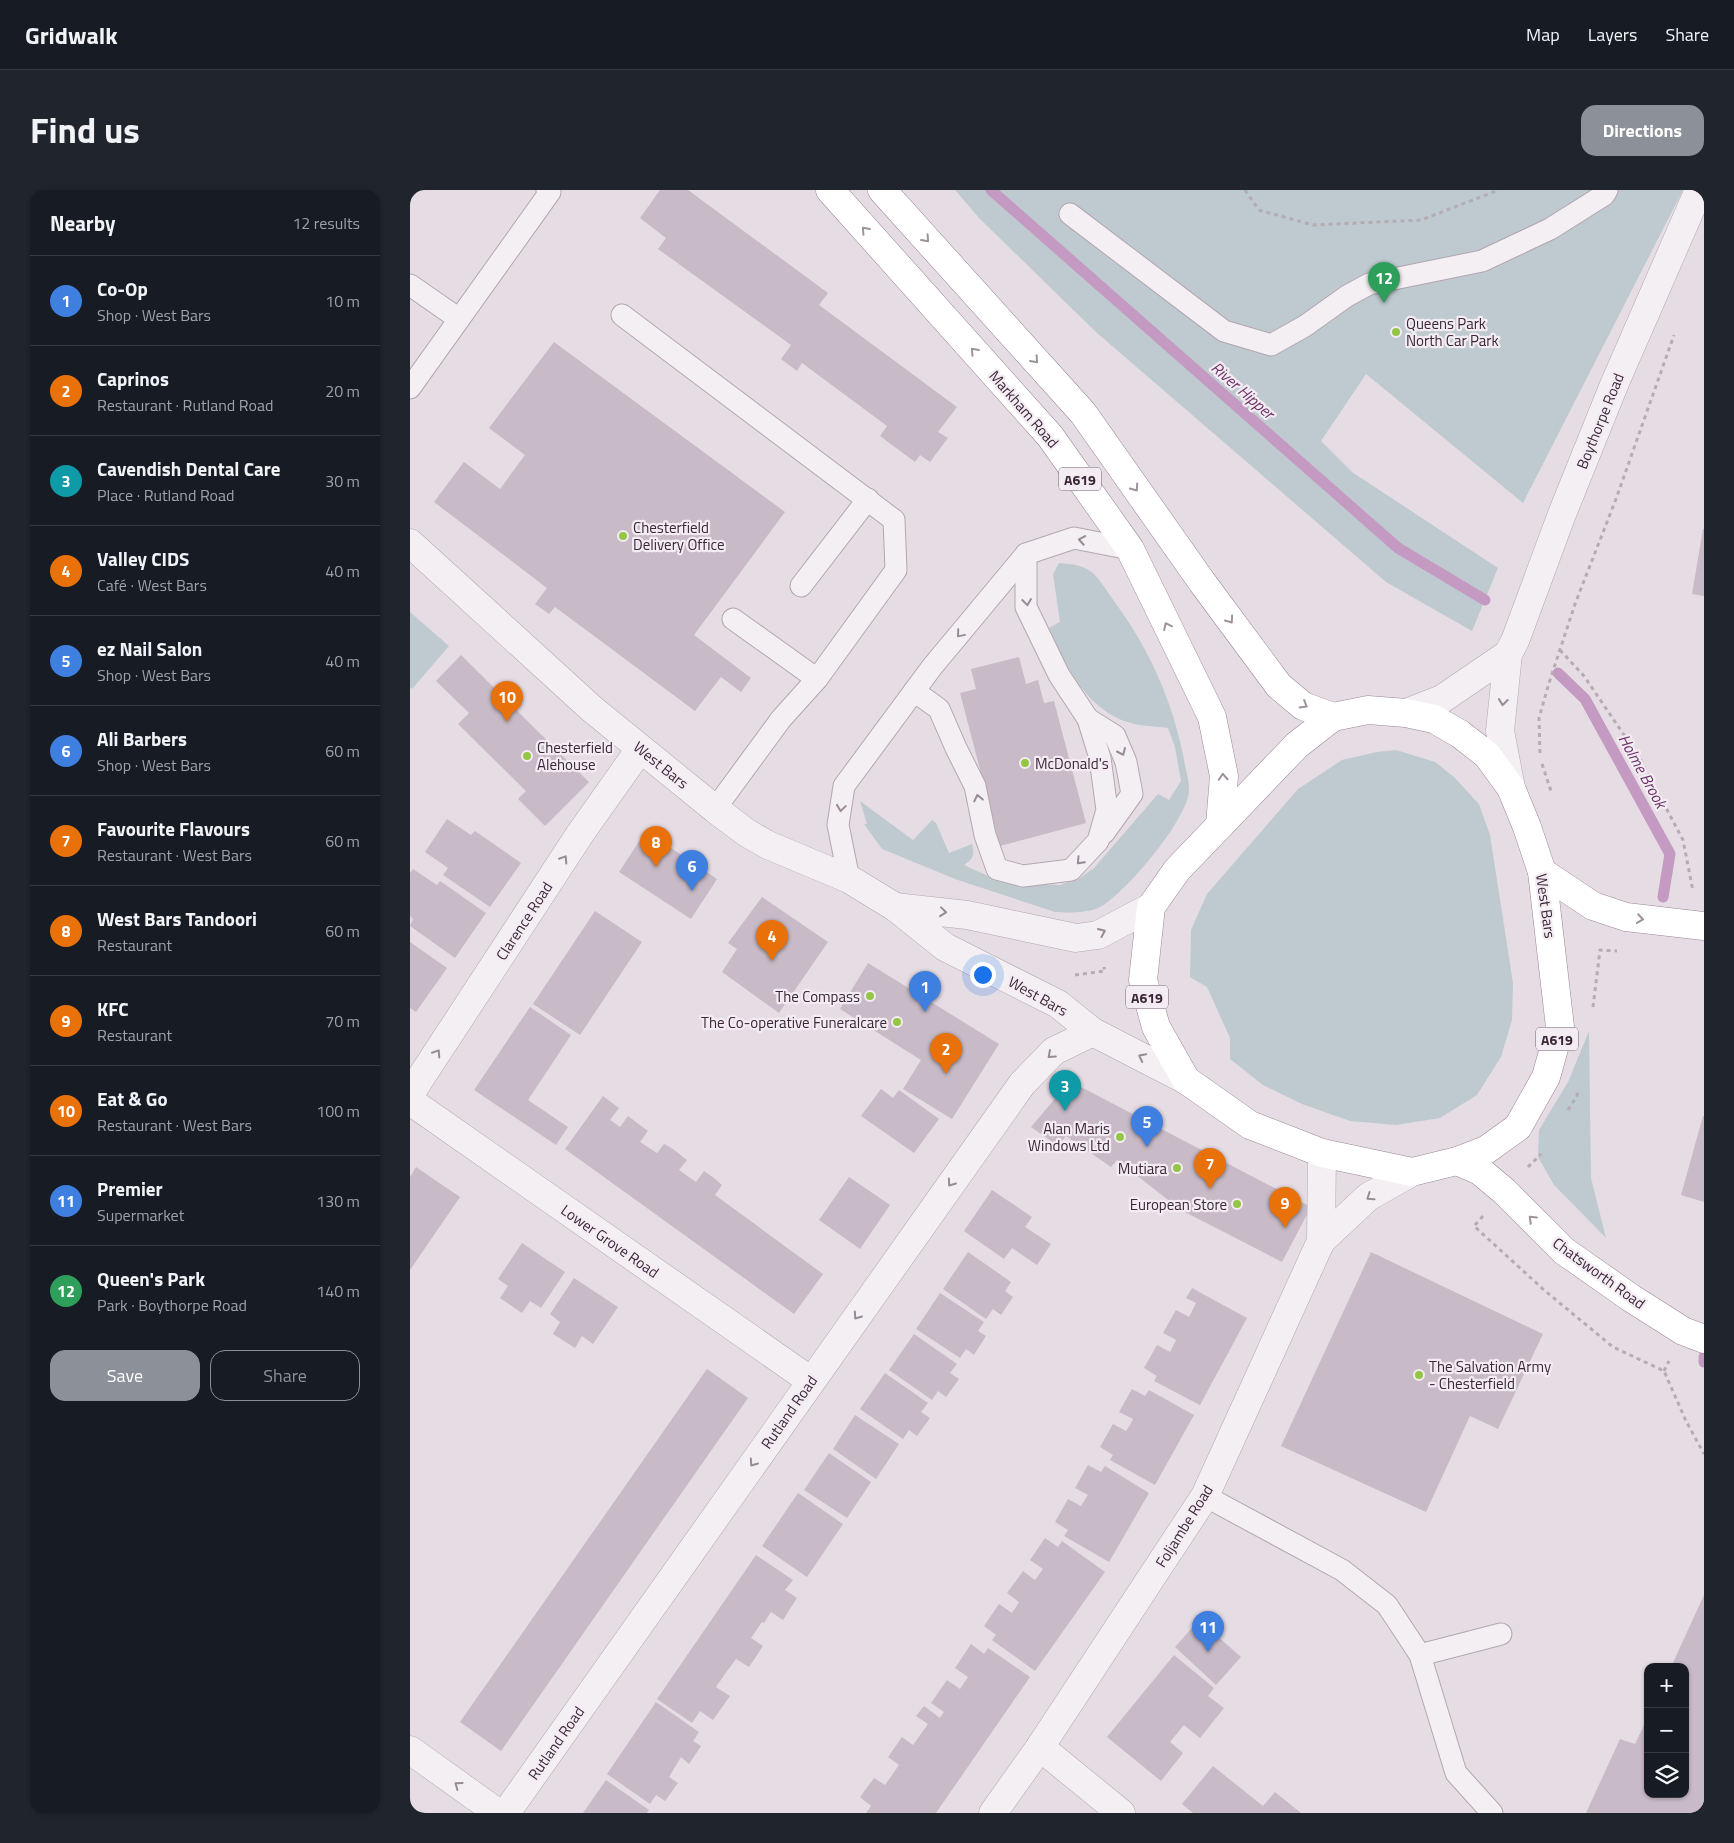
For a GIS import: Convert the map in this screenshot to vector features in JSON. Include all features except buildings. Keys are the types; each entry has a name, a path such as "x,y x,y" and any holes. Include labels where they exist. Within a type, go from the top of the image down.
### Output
{"highway":[{"name":"Markham Road","path":"830,190 1050,436 1130,549 1212,717 1224,776 1220,825"},
{"name":"A619","path":"882,190 1082,413 1202,582 1279,686 1303,706 1333,717"},
{"name":"West Bars","path":"1368,710 1406,712 1434,719 1460,734 1487,754 1511,788 1527,827 1542,872 1560,1026 1546,1077 1518,1127 1486,1150 1457,1161 1412,1172 1322,1152 1250,1125 1186,1080 1156,1027 1142,980 1151,907 1177,870 1297,745 1333,717 1368,710"},
{"path":"1542,872 1593,906 1626,917 1704,926"},
{"name":"Chatsworth Road","path":"1457,1161 1480,1171 1504,1191 1564,1252 1631,1298 1694,1335"}],"street":[{"name":"Boythorpe Road","path":"1511,788 1500,731 1508,654 1515,642 1562,514 1614,385 1702,190"},
{"name":"West Bars","path":"410,543 592,709 715,809 748,833 768,845 849,879 895,908 945,947 1058,1004 1093,1032 1186,1080"},
{"name":"Boythorpe Road","path":"1406,712 1442,699 1508,654"},
{"name":"Clarence Road","path":"410,1094 580,834 640,749"},
{"name":"West Bars","path":"895,908 967,915 1076,938 1098,935 1151,907"},
{"name":"Rutland Road","path":"506,1813 1022,1084 1054,1051 1093,1032"},
{"name":"Lower Grove Road","path":"410,1101 811,1381"},
{"name":"Foljambe Road","path":"993,1813 1040,1747 1205,1496 1321,1241 1322,1152"},
{"path":"1321,1241 1368,1197 1412,1172"},
{"path":"1040,1747 1121,1813"},
{"path":"410,1750 498,1813"}],"lane":[{"path":"410,388 550,192 546,190"},
{"path":"1070,214 1224,331 1271,345 1305,326 1347,296 1369,284 1482,261 1550,230 1604,195 1607,190"},
{"path":"410,285 459,319"},
{"path":"622,315 894,520 896,570 817,679 781,719 715,809"},
{"path":"801,586 868,499"},
{"path":"849,879 838,825 844,786 914,690 1026,554 1074,538 1130,549"},
{"path":"914,690 939,709 975,786 985,835 997,869 1023,876 1071,870 1098,841 1132,794 1126,762 1115,736 1088,719 1058,675 1026,607 1026,554"},
{"path":"733,619 817,679"},
{"path":"1205,1496 1342,1570 1387,1605 1420,1654 1456,1773 1492,1813"},
{"path":"1420,1654 1501,1634"}],"path":[{"path":"1245,190 1259,210 1313,225 1421,220 1499,190"},
{"path":"1554,800 1540,757 1540,718 1549,683 1678,326"},
{"path":"1560,650 1584,676 1639,757 1683,840 1694,893"},
{"path":"1592,1013 1600,950 1619,951"},
{"path":"1568,1111 1577,1096 1579,1087"},
{"path":"1543,1150 1474,1226 1544,1290 1613,1347 1664,1371 1686,1421 1704,1454"}],"shaded area":[{"path":"955,190 1683,190 1523,503 1366,374 1321,441 1352,472 1498,568 1472,631 1386,582 1097,333 979,218"},
{"path":"1059,563 1082,567 1100,580 1127,619 1149,657 1173,716 1184,759 1189,789 1186,802 1168,835 1125,887 1096,909 1072,912 1055,912 955,879 882,849 864,824 867,824 860,801 913,840 932,820 936,823 949,853 972,844 972,856 964,865 988,876 1020,883 1060,885 1080,878 1094,868 1158,794 1169,800 1181,781 1175,747 1168,728 1131,723 1106,712 1095,703 1076,680 1055,641 1049,628 1060,622 1053,574"},
{"path":"410,612 449,646 412,689 410,687"},
{"path":"1396,750 1435,762 1454,777 1479,804 1490,835 1513,983 1512,1020 1501,1057 1477,1095 1440,1118 1396,1125 1350,1121 1302,1104 1263,1085 1230,1059 1230,1038 1207,987 1190,977 1191,930 1207,894 1298,789 1342,760"},
{"path":"1589,1031 1591,1178 1606,1238 1554,1185 1538,1157 1539,1130 1568,1082"}],"waterway":[{"name":"River Hipper","path":"991,190 1398,548 1485,600"},
{"name":"Holme Brook","path":"1558,673 1585,699 1670,854 1663,897"},
{"name":"Holme Brook","path":"1704,1357 1704,1362"}],"place":[{"name":"Queen's Park","path":"1384,303"},
{"name":"Queens Park North Car Park","path":"1396,332"},
{"name":"Chesterfield Delivery Office","path":"623,536"},
{"name":"Eat & Go","path":"507,722"},
{"name":"Chesterfield Alehouse","path":"527,756"},
{"name":"McDonald's","path":"1025,763"},
{"name":"West Bars Tandoori","path":"656,867"},
{"name":"Ali Barbers","path":"692,891"},
{"name":"Valley CIDS","path":"772,961"},
{"name":"The Compass","path":"870,996"},
{"name":"Co-Op","path":"925,1012"},
{"name":"The Co-operative Funeralcare","path":"897,1022"},
{"name":"Caprinos","path":"946,1074"},
{"name":"Cavendish Dental Care","path":"1065,1111"},
{"name":"Alan Maris Windows Ltd","path":"1120,1137"},
{"name":"ez Nail Salon","path":"1147,1147"},
{"name":"Mutiara","path":"1177,1168"},
{"name":"Favourite Flavours","path":"1210,1189"},
{"name":"European Store","path":"1237,1204"},
{"name":"KFC","path":"1285,1228"},
{"name":"The Salvation Army - Chesterfield","path":"1419,1375"},
{"name":"Premier","path":"1208,1652"}]}
